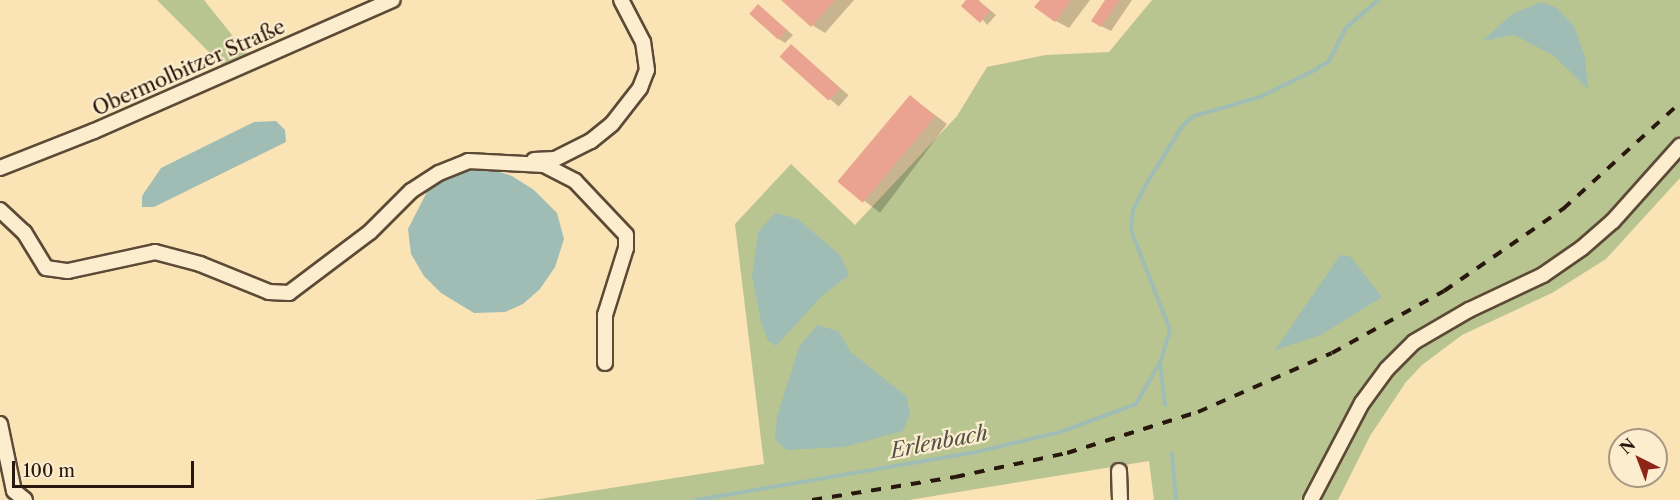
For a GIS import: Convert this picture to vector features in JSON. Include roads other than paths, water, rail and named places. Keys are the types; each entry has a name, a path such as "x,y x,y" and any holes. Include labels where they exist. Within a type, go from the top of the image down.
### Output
{"street":[{"name":"Obermolbitzer Straße","path":"0,168 94,131 392,0"},
{"path":"0,210 24,232 46,268 68,271 155,252 184,258 269,292 289,293 370,232 411,191 439,173 468,161 555,159 591,141 612,124 640,88 647,70 643,42 621,0"},
{"path":"1311,500 1362,403 1387,369 1414,342 1469,310 1543,275 1581,248 1613,221 1680,146"},
{"path":"521,161 544,165 575,181 626,235 626,248 605,315 605,363"},
{"path":"0,424 14,491 25,500"},
{"path":"1119,471 1120,500"}],"water":[{"path":"1541,2 1557,8 1574,26 1585,57 1588,89 1553,55 1514,35 1482,41 1512,14"},
{"path":"276,121 285,130 286,142 154,207 142,207 142,196 161,168 254,122"},
{"path":"490,169 512,176 534,190 557,213 564,239 555,267 540,289 523,304 505,312 474,313 441,293 424,276 411,254 408,229 430,186 459,172"},
{"path":"775,213 798,219 840,255 849,275 822,296 776,346 768,341 761,322 752,276 758,232"},
{"path":"1340,255 1350,256 1382,297 1321,335 1275,350"},
{"path":"817,325 838,331 851,352 907,397 910,414 903,431 844,447 787,450 775,440 777,416 799,347"}],"waterway":[{"path":"1165,405 1160,363 1170,330 1131,230 1133,210 1145,186 1183,125 1194,116 1260,97 1329,61 1346,28 1378,0"},
{"name":"Erlenbach","path":"696,500 972,453 1060,432 1136,404 1159,364"},
{"path":"1172,454 1176,500"}],"railway":[{"path":"812,500 955,477 1067,453 1198,412 1332,353 1444,291 1563,209 1680,103"}]}
